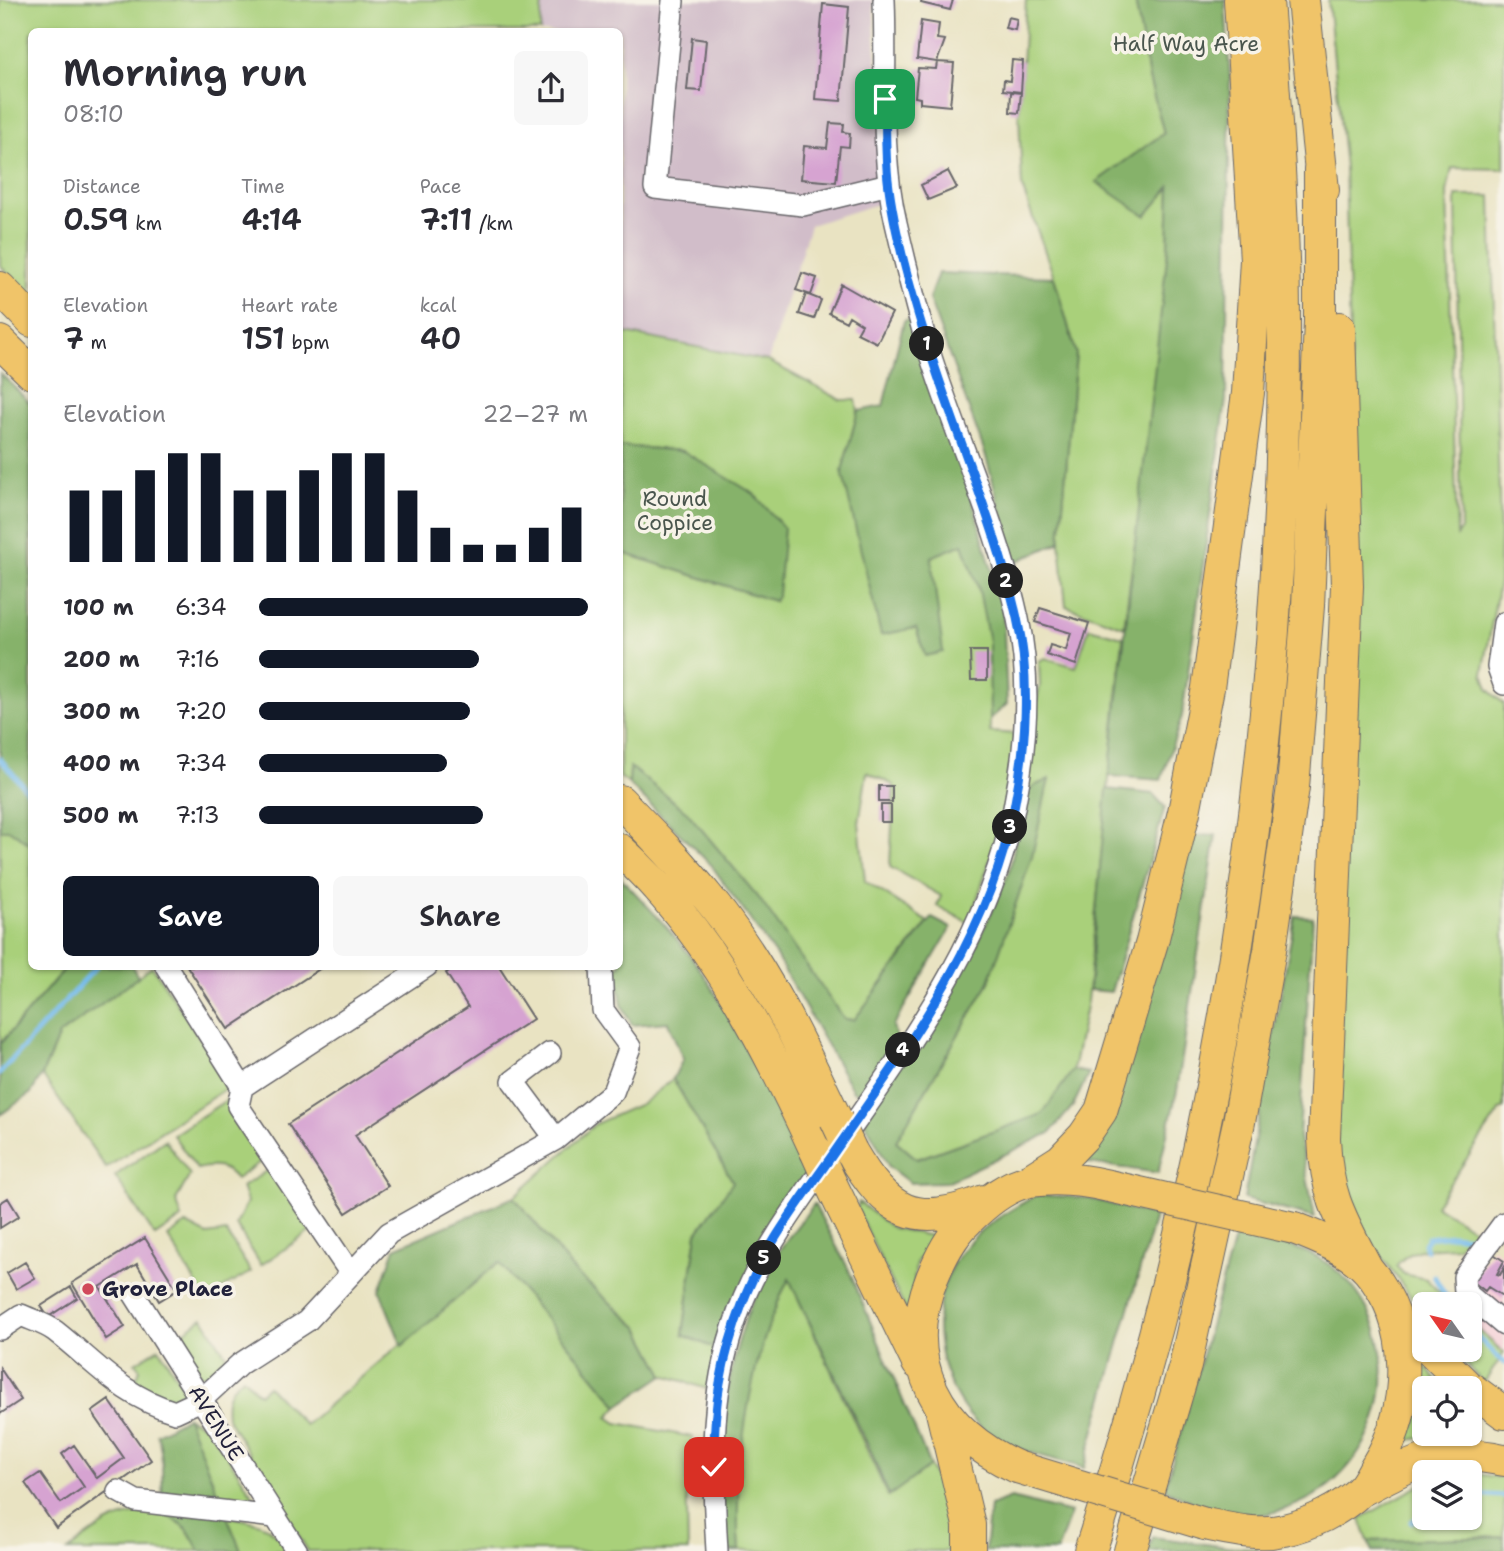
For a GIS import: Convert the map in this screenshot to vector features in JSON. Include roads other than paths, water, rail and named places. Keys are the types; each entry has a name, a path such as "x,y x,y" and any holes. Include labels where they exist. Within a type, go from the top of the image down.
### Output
{"highway":[{"path":"623,803 668,849 741,942 802,1047 851,1151 880,1193 914,1213 945,1214 991,1198 1028,1181 1061,1160 1084,1136 1101,1111 1136,1001 1184,812 1208,688 1248,393 1256,260 1240,0"},
{"path":"1090,1551 1156,1332 1206,1125 1243,908 1264,736 1281,495 1284,323 1281,184 1267,0"},
{"path":"1303,0 1320,169 1339,313 1347,586 1325,1167 1332,1199 1367,1269 1396,1312 1412,1330"},
{"path":"1130,1551 1185,1366 1239,1122 1270,950 1293,788 1309,592 1320,321 1320,169"},
{"path":"0,288 28,317"},
{"path":"0,342 28,369"},
{"path":"623,852 657,886 731,984 786,1086 941,1409 969,1525 969,1551"},
{"path":"1028,1181 1086,1180 1294,1228 1342,1251 1367,1269"},
{"path":"924,1373 919,1331 924,1296 941,1254 960,1227 991,1198"},
{"path":"1361,1490 1383,1455 1402,1401 1402,1348 1396,1312"},
{"path":"1443,1362 1458,1376"},
{"path":"1482,1397 1504,1413"},
{"path":"941,1409 964,1435 987,1454 1017,1468 1205,1524 1263,1532 1284,1530 1320,1518"},
{"path":"1277,1551 1361,1490 1402,1468 1439,1455 1464,1454 1504,1460"}],"street":[{"path":"673,1 655,188 803,205 889,184"},
{"path":"717,1551 713,1414 725,1356 744,1299 771,1246 918,1028 971,938 1001,865 1014,808 1023,749 1024,676 1018,620 929,349 889,184 885,1"},
{"path":"1504,623 1498,667 1504,684"},
{"path":"169,970 242,1087"},
{"path":"351,1274 237,1106 242,1087 421,970"},
{"path":"0,1328 21,1315 53,1329 102,1374 146,1403 175,1412 201,1400 240,1364 307,1321 388,1234 556,1139 613,1092 630,1047 603,1010 601,970"},
{"path":"550,1053 513,1081 556,1139"},
{"path":"1504,1223 1464,1277 1465,1292 1504,1325"},
{"name":"AVENUE","path":"134,1294 297,1551"},
{"path":"118,1491 136,1501 275,1517"}],"waterway":[{"path":"0,759 28,791"},
{"path":"0,1073 93,970"},
{"path":"1426,1250 1424,1244 1428,1238 1452,1235 1477,1238 1490,1226"},
{"path":"1434,1276 1443,1292"},
{"path":"1482,1342 1504,1363"},
{"path":"1482,1495 1504,1496"}],"place":[{"name":"Grove Place","path":"88,1289"}],"park label":[{"name":"Half Way Acre","path":"1186,44"},
{"name":"Round Coppice","path":"675,511"}]}
